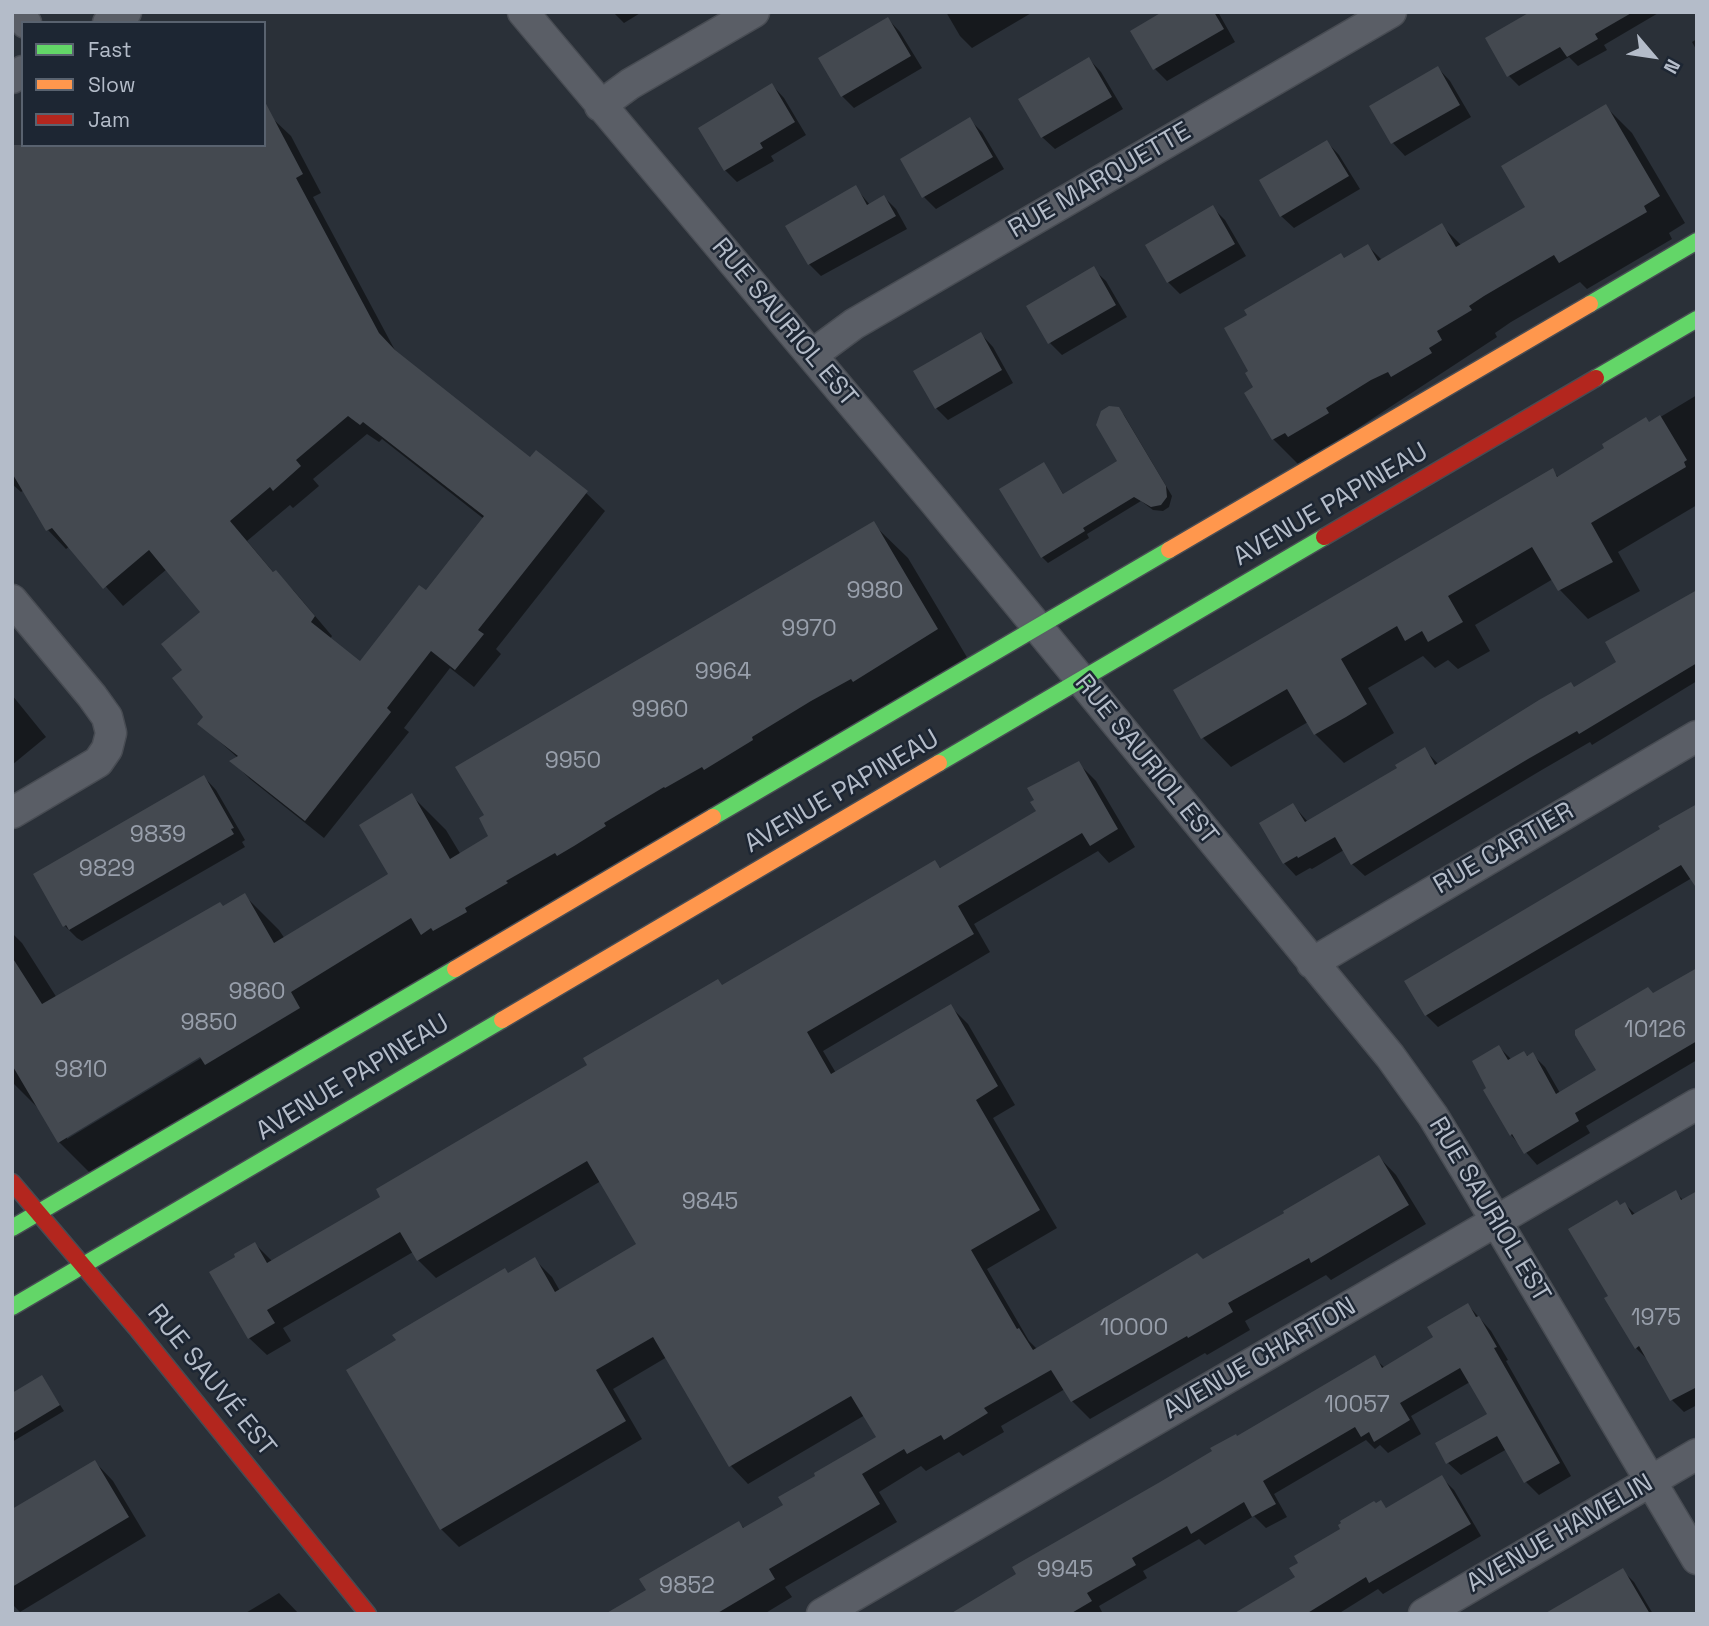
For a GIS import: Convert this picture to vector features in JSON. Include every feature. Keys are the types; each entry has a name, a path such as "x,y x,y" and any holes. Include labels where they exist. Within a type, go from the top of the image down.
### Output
{"main road":[{"name":"AVENUE PAPINEAU","path":"12,1228 1697,241"},
{"name":"AVENUE PAPINEAU","path":"12,1307 1697,319"},
{"name":"RUE SAUVÉ EST","path":"12,1182 368,1614"}],"street":[{"name":"RUE SAURIOL EST","path":"523,12 812,355 1390,1056 1433,1116 1697,1559"},
{"path":"600,106 630,84 754,12"},
{"name":"RUE MARQUETTE","path":"812,355 853,324 1391,12"},
{"path":"12,600 92,696 107,717 111,733 107,749 98,762 12,813"},
{"name":"RUE CARTIER","path":"1312,963 1697,736"},
{"name":"AVENUE CHARTON","path":"822,1614 1697,1104"},
{"name":"AVENUE HAMELIN","path":"1424,1614 1697,1454"}],"building":[{"path":"1162,12 1214,12 1224,29 1153,70 1130,31"},
{"path":"1530,12 1633,12 1595,34 1598,39 1567,57 1560,47 1507,77 1485,38"},
{"path":"888,17 911,56 841,97 818,58"},
{"path":"1089,57 1112,97 1041,138 1018,99"},
{"path":"1438,66 1460,105 1391,144 1369,106"},
{"path":"772,83 795,122 760,143 763,148 724,171 698,128"},
{"path":"266,104 303,174 296,178 379,333 395,350 530,457 536,450 588,491 478,630 484,634 455,670 431,651 387,708 391,712 305,821 229,761 238,756 197,724 203,717 172,678 182,670 161,644 200,612 149,550 103,589 52,528 46,531 12,473 12,145 266,147","holes":["348,416 360,425 363,422 484,516 426,590 419,585 360,661 311,622 315,616 230,521 270,487 273,491 301,466 296,460"]},
{"path":"1606,104 1660,196 1644,206 1647,212 1559,263 1554,255 1484,296 1469,306 1472,310 1437,331 1442,340 1429,348 1432,353 1391,377 1388,372 1371,380 1326,408 1329,413 1288,437 1285,433 1272,440 1244,393 1253,387 1245,373 1248,371 1224,328 1247,315 1244,310 1341,253 1344,258 1368,244 1378,261 1442,223 1456,247 1525,207 1501,166"},
{"path":"970,117 993,157 922,198 900,159"},
{"path":"1327,140 1349,176 1280,217 1259,180"},
{"path":"856,185 867,205 884,195 896,216 808,265 785,226"},
{"path":"1213,205 1235,244 1167,283 1145,245"},
{"path":"1094,266 1116,305 1048,344 1026,306"},
{"path":"981,332 1002,370 935,409 913,371"},
{"path":"1109,406 1119,407 1166,486 1167,497 1161,505 1151,507 1134,497 1041,558 999,489 1044,462 1063,494 1117,461 1096,425 1101,411"},
{"path":"1660,415 1687,460 1684,462 1686,467 1591,523 1613,562 1558,591 1532,547 1448,596 1463,622 1428,642 1422,631 1405,641 1397,626 1341,659 1367,704 1346,717 1314,735 1287,689 1201,739 1173,690 1553,468 1557,477 1604,448 1602,444 1646,417 1649,422"},
{"path":"874,521 938,629 853,682 851,679 811,701 704,770 702,767 664,787 604,823 606,826 557,856 555,853 506,881 508,883 465,908 467,912 433,931 431,928 421,935 411,918 291,992 300,1008 205,1065 200,1057 58,1143 12,1065 12,957 42,1004 220,902 223,906 245,893 274,943 388,874 359,825 412,793 450,859 488,836 479,818 484,815 455,767"},
{"path":"1697,590 1697,663 1579,734 1577,731 1528,759 1351,865 1335,837 1283,864 1259,823 1293,803 1305,822 1397,768 1395,765 1425,747 1435,765 1539,700 1571,682 1574,687 1616,662 1605,642"},
{"path":"1079,761 1118,829 1090,846 1082,833 958,906 974,934 807,1032 831,1074 951,1004 998,1086 976,1100 1040,1210 971,1250 1017,1329 1019,1328 1033,1350 1197,1253 1203,1259 1379,1155 1409,1205 1311,1263 1309,1258 1228,1303 1233,1312 1071,1402 1051,1370 984,1408 988,1413 944,1440 941,1435 907,1454 904,1449 862,1474 880,1504 769,1569 775,1579 716,1614 605,1614 646,1590 639,1579 739,1521 743,1528 783,1505 778,1497 876,1437 851,1396 729,1467 653,1337 596,1370 626,1421 440,1530 346,1370 396,1340 392,1335 505,1268 508,1273 535,1257 555,1292 636,1244 587,1161 417,1261 400,1232 267,1310 275,1323 248,1339 209,1272 235,1257 234,1254 255,1242 267,1263 380,1197 376,1189 587,1065 583,1058 718,979 722,985 935,860 940,868 1036,811 1030,802 1034,800 1027,788"},
{"path":"204,775 234,828 231,829 234,834 69,930 66,925 63,927 33,874"},
{"path":"1697,804 1697,889 1681,865 1425,1016 1404,981 1660,829 1658,826"},
{"path":"1697,968 1697,1041 1575,1113 1579,1121 1524,1154 1483,1090 1486,1088 1472,1061 1499,1045 1508,1060 1524,1051 1527,1056 1533,1052 1556,1094 1596,1070 1575,1035 1575,1030 1648,987 1653,993"},
{"path":"1676,1190 1681,1200 1697,1191 1697,1387 1670,1401 1639,1346 1635,1349 1604,1298 1608,1296 1568,1229 1617,1200 1620,1205 1625,1202 1632,1215"},
{"path":"1468,1303 1497,1347 1494,1348 1560,1463 1524,1483 1497,1436 1446,1464 1435,1443 1487,1414 1460,1368 1400,1403 1410,1420 1374,1442 1369,1432 1361,1437 1355,1427 1263,1481 1276,1504 1252,1517 1244,1502 1191,1534 1187,1526 1132,1558 1136,1565 1087,1593 1092,1601 1070,1614 950,1614 1016,1574 1012,1567 1212,1451 1210,1448 1236,1434 1237,1436 1375,1355 1382,1368 1433,1337 1427,1327"},
{"path":"42,1375 60,1405 12,1434 12,1393"},
{"path":"95,1460 129,1517 12,1587 12,1509"},
{"path":"1442,1475 1471,1524 1369,1583 1366,1577 1306,1614 1233,1614 1295,1577 1289,1568 1298,1563 1294,1556 1340,1529 1340,1521 1374,1501 1376,1503 1381,1500 1386,1508"},
{"path":"1623,1568 1650,1614 1544,1614"}],"traffic: fast":[{"path":"1590,304 1697,241"},
{"path":"1596,378 1697,319"},
{"path":"939,763 1324,537"},
{"path":"713,817 1169,550"},
{"path":"12,1228 455,969"},
{"path":"12,1307 502,1020"}],"traffic: slow":[{"path":"1169,550 1590,304"},
{"path":"502,1020 939,763"},
{"path":"455,969 713,817"}],"traffic: jam":[{"path":"1324,537 1596,378"},
{"path":"12,1182 136,1328 368,1614"}]}
